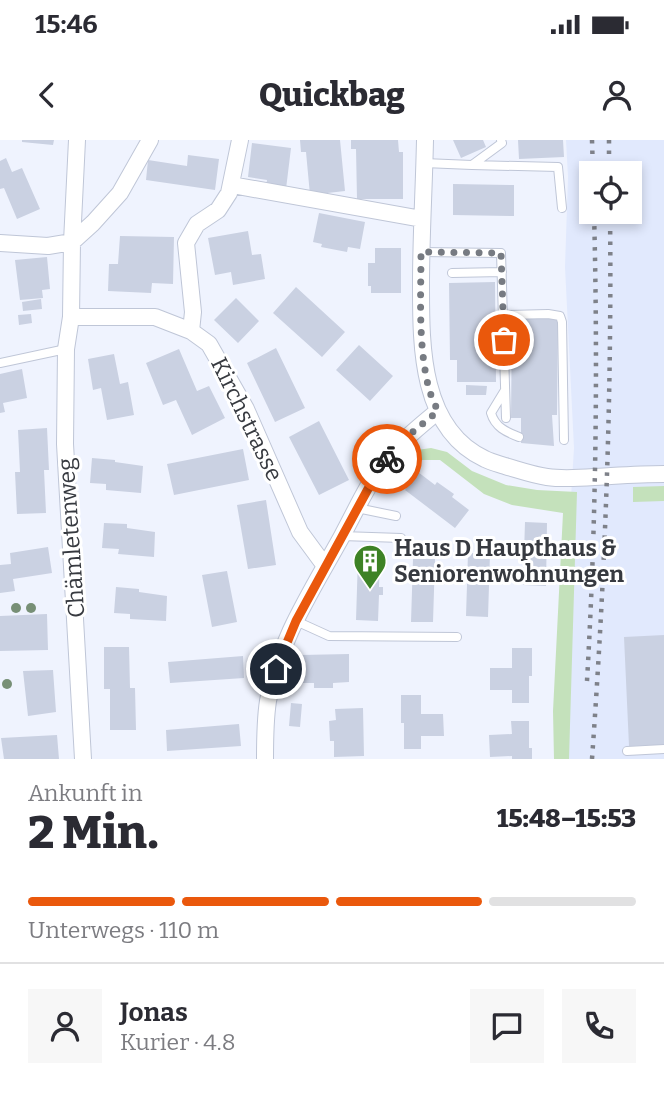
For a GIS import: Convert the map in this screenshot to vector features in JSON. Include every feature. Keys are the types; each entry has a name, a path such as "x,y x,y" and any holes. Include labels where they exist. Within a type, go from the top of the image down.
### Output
{"street":[{"path":"71,317 77,140"},
{"path":"0,243 48,246 72,242 120,193 150,140"},
{"path":"191,331 193,312 186,243 197,224 218,210 229,193 240,140"},
{"path":"425,140 421,252 423,357 428,387 438,411 451,431 464,445 484,459 547,477 664,474"},
{"path":"232,185 422,219"},
{"name":"Kirchstrasse","path":"71,317 155,317 191,331 209,344 246,409 300,532 325,566"},
{"name":"Chämletenweg","path":"71,317 66,348 65,444 83,759"},
{"path":"265,759 268,700 276,669 296,621 386,460 403,440 438,411"}],"lane":[{"path":"472,165 502,143 502,140"},
{"path":"424,163 558,167 562,208"},
{"path":"421,252 501,253 506,418"},
{"path":"452,273 502,272"},
{"path":"503,315 560,316 564,440"},
{"path":"0,363 66,348"},
{"path":"505,390 491,413 492,418 501,429 519,437"},
{"path":"357,508 396,516"},
{"path":"342,536 401,538"},
{"path":"296,621 329,636 457,638"},
{"path":"627,751 664,749"}],"shaded area":[{"path":"566,140 664,140 664,759 555,759 574,448 565,267 568,177"}],"green space":[{"path":"431,448 447,452 472,471 506,485 577,492 569,759 554,759 553,711 563,513 512,505 484,494 440,460 417,460 413,454 417,450"},
{"path":"664,486 664,501 633,502 633,487"}],"building":[{"path":"22,140 54,140 53,145"},
{"path":"300,140 340,140 345,191 310,195 306,152 301,152"},
{"path":"351,140 398,140 399,152 403,152 403,199 357,199 356,149 351,149"},
{"path":"453,140 483,140 486,147 461,158"},
{"path":"518,140 563,140 564,157 519,159"},
{"path":"252,143 291,148 286,189 266,186 267,180 248,177"},
{"path":"188,155 219,159 215,190 146,180 148,160 187,166"},
{"path":"6,158 12,172 22,168 40,209 17,219 4,188 0,189 0,161"},
{"path":"453,184 514,185 514,216 453,215"},
{"path":"319,213 365,222 360,249 348,247 347,252 321,247 322,244 313,242"},
{"path":"248,231 252,255 261,254 265,279 233,285 231,272 215,275 208,238"},
{"path":"120,236 174,237 173,284 152,283 151,293 108,291 109,264 118,264"},
{"path":"375,248 401,248 401,293 371,293 371,286 368,286 368,263 375,263"},
{"path":"47,257 50,289 42,290 43,298 20,300 15,260"},
{"path":"495,282 496,382 457,382 457,360 450,360 449,283"},
{"path":"296,287 345,332 322,357 273,313"},
{"path":"236,298 259,321 238,343 214,320"},
{"path":"41,299 42,309 23,311 22,302"},
{"path":"31,314 32,323 19,325 18,315"},
{"path":"512,316 558,316 557,415 552,415 554,446 521,443 521,418 511,418"},
{"path":"359,345 393,376 370,401 336,370"},
{"path":"276,348 305,408 275,422 247,363"},
{"path":"179,349 197,391 209,386 225,418 192,435 176,400 163,405 146,363"},
{"path":"114,354 120,384 128,382 134,415 107,420 101,388 93,390 88,359"},
{"path":"22,369 27,398 3,403 5,412 0,413 0,374"},
{"path":"466,385 487,386 486,395 466,395"},
{"path":"319,421 349,480 319,495 289,437"},
{"path":"47,428 49,470 44,470 46,513 17,514 15,472 20,472 18,430"},
{"path":"243,449 249,480 174,495 167,464"},
{"path":"92,458 143,466 141,493 106,490 106,484 90,483"},
{"path":"418,472 435,485 437,482 454,494 452,497 469,510 455,528 405,490"},
{"path":"266,500 276,565 248,569 237,505"},
{"path":"525,522 547,523 546,586 523,585"},
{"path":"104,523 127,524 127,528 155,532 154,557 118,554 119,549 102,548"},
{"path":"48,547 52,573 13,579 15,591 0,593 0,565 11,564 10,553"},
{"path":"468,553 490,554 488,617 466,616"},
{"name":"Haus D Haupthaus & Seniorenwohnungen","path":"358,557 380,558 379,587 383,587 383,595 379,595 378,621 356,620"},
{"path":"413,559 435,559 433,622 411,622"},
{"path":"227,571 237,622 212,627 202,575"},
{"path":"116,587 167,596 166,621 130,619 130,614 114,613"},
{"path":"47,614 48,650 0,651 0,616"},
{"path":"664,635 664,745 629,746 624,637"},
{"path":"104,647 129,647 130,688 135,688 136,730 110,730 110,689 104,689"},
{"path":"512,648 532,648 529,703 512,703 512,690 490,690 490,668 512,668"},
{"path":"349,654 349,682 333,683 333,688 314,688 314,683 302,683 301,655"},
{"path":"243,656 244,678 170,683 168,662"},
{"path":"53,670 56,712 28,716 23,671"},
{"path":"401,695 421,695 421,714 443,714 444,736 421,736 421,749 404,749"},
{"path":"291,703 302,704 300,727 289,726"},
{"path":"363,708 364,756 334,757 334,741 330,741 329,721 336,720 335,709"},
{"path":"511,721 529,721 529,748 532,748 532,759 490,757 489,735 512,734"},
{"path":"239,724 241,746 167,751 166,730"},
{"path":"57,735 59,759 4,759 1,738"}],"railway":[{"path":"592,140 593,161"},
{"path":"609,140 609,161"},
{"path":"587,681 595,446 594,224"},
{"path":"592,759 607,486 610,224"}],"way so far":[{"path":"387,459 403,440 438,411 428,387 423,357 421,252 501,253 504,340"}],"place":[{"name":"Haus D Haupthaus & Seniorenwohnungen","path":"370,591"}],"route":[{"path":"276,669 296,621 387,459"}]}
